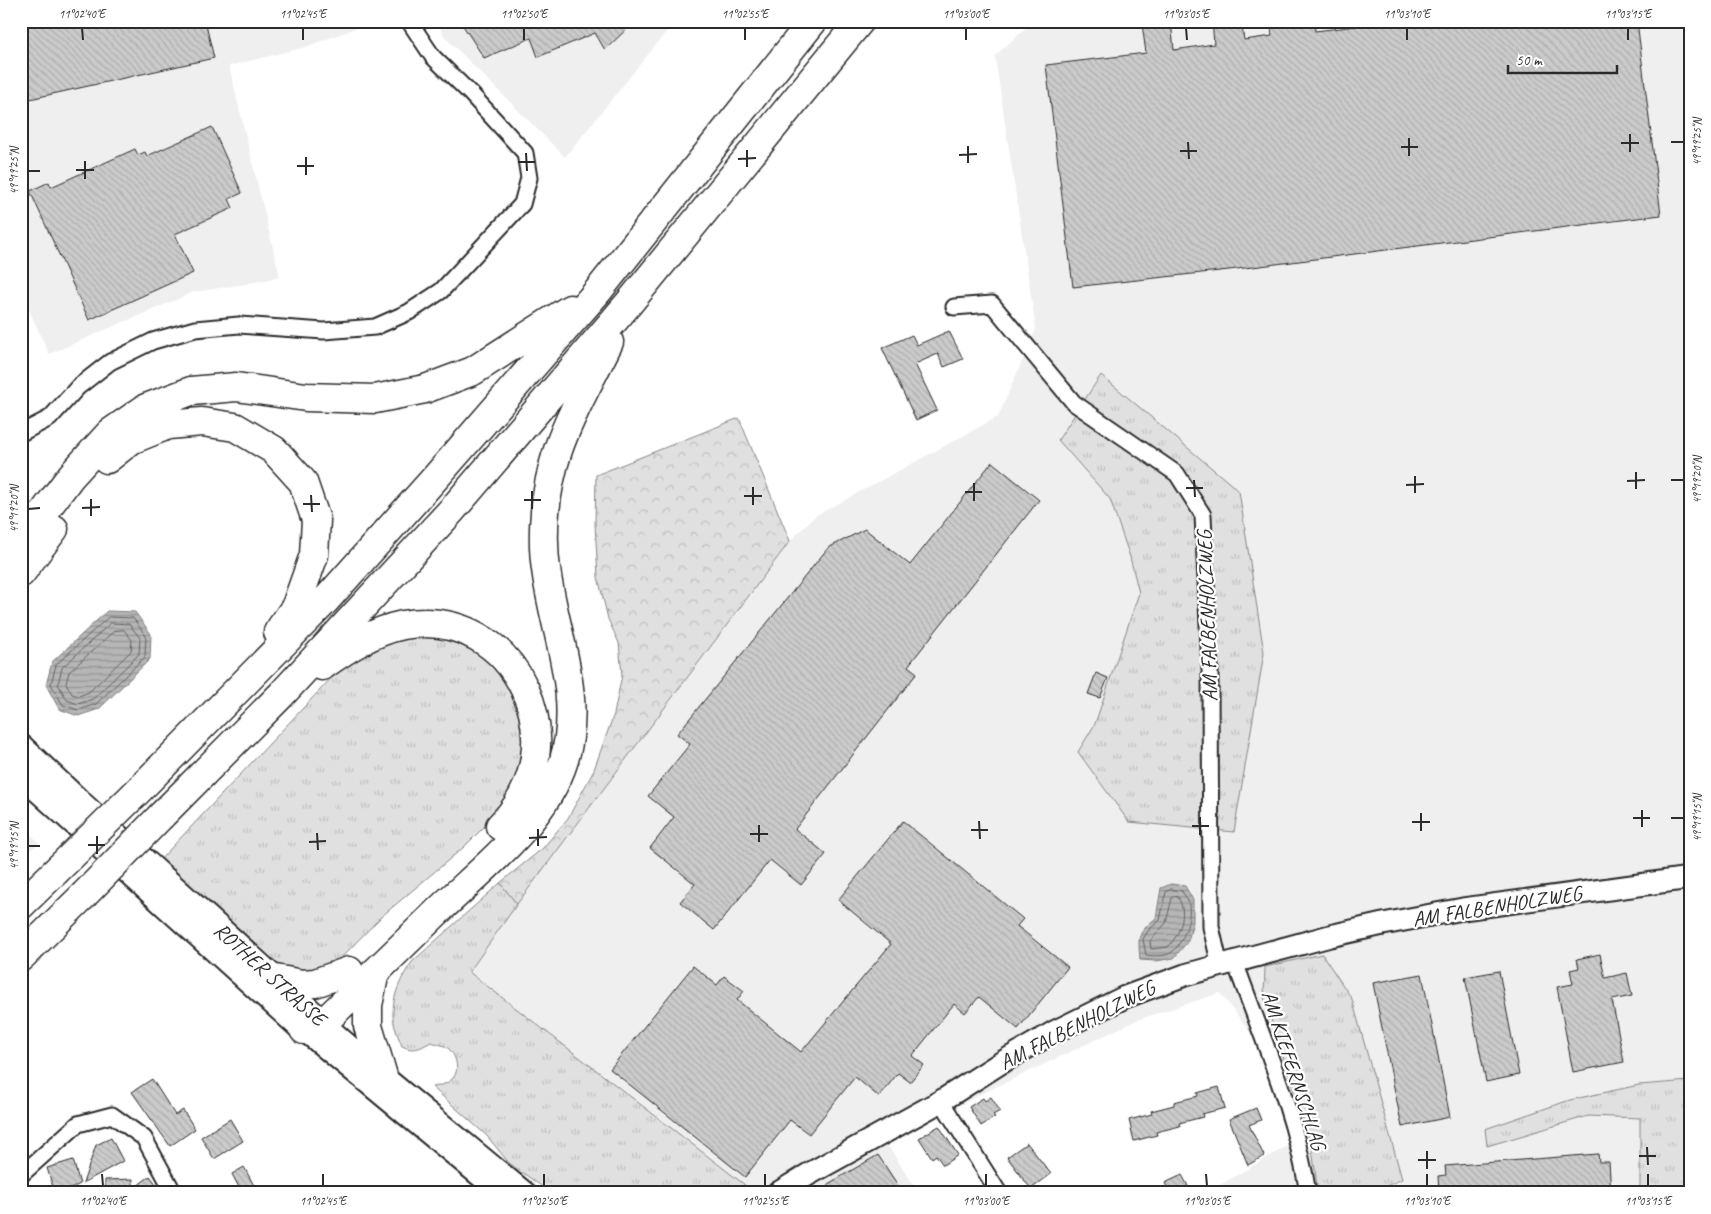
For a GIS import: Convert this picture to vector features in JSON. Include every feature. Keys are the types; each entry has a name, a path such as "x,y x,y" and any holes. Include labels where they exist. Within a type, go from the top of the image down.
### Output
{"highway":[{"path":"21,905 134,795 245,680 325,601 430,484 598,291 813,21"},
{"path":"21,957 281,695 452,510 629,303 860,21"},
{"path":"21,542 72,476 110,433 146,408 191,391 236,387 306,397 375,399 425,389 473,371 598,291"},
{"path":"275,979 302,984 315,983 362,971 522,830 551,790 564,761 569,737 570,709 569,683 564,650 546,574 544,545 552,472 559,448 573,415 629,303"},
{"path":"21,573 107,458 131,440 168,425 202,422 235,427 274,450 303,482 316,520 314,554 296,606 245,680"},
{"path":"281,695 348,648 376,634 403,625 432,624 458,629 478,638 500,653 514,669 527,692 534,716 535,761 528,785 521,801 511,816 313,1022"},
{"path":"362,971 368,1005 368,1026 383,1076"}],"main road":[{"name":"ROTHER STRASSE","path":"21,747 275,979 313,1022"},
{"name":"ROTHER STRASSE","path":"21,774 313,1022"}],"street":[{"path":"21,433 50,418 78,388 110,362 153,341 195,329 239,325 324,331 375,327 409,312 441,291 522,204 529,178 525,153 471,94 433,57 409,21"},
{"name":"AM FALBENHOLZWEG","path":"954,307 992,304 1074,403 1176,474 1202,515 1210,670 1212,927 1228,964"},
{"name":"AM FALBENHOLZWEG","path":"778,1193 941,1100 1054,1032 1125,997 1185,975 1330,936 1401,920 1502,903 1690,878"},
{"name":"AM KIEFERNSCHLAG","path":"1228,964 1282,1089 1293,1123 1308,1193"},
{"name":"ROTHER STRASSE","path":"313,1022 383,1076 525,1193"},
{"name":"ROTHER STRASSE","path":"313,1022 501,1193"},
{"path":"941,1100 998,1193"},
{"path":"21,1175 78,1124 112,1116 144,1138 174,1193"}],"shaded area":[{"path":"21,21 376,21 305,47 229,66 280,277 194,292 49,354 21,292"},
{"path":"436,21 675,21 565,157 445,37"},
{"path":"1033,21 1690,21 1690,1193 1206,1193 1289,1145 1255,1039 1220,993 1137,1020 973,1098 888,1146 919,1193 759,1193 745,1185 469,972 517,904 790,541 815,516 998,417 1036,329 995,56"},
{"path":"21,824 39,843 21,858"}],"green space":[{"path":"1101,375 1239,491 1264,653 1234,832 1129,822 1078,752 1095,724 1139,593 1130,557 1110,499 1058,440"},
{"path":"739,418 790,541 517,904 500,883 543,848 568,818 593,772 614,714 622,675 619,643 608,619 598,577 595,524 596,475"},
{"path":"397,634 453,635 495,659 525,709 527,755 502,809 464,847 382,916 338,961 307,972 281,969 157,863 353,656"},
{"path":"500,883 517,904 469,972 745,1185 731,1193 551,1193 509,1163 487,1136 432,1087 446,1083 453,1078 457,1067 455,1059 447,1048 431,1042 424,1046 410,1049 402,1046 393,1021 393,1005 396,992 412,962"},
{"path":"1322,954 1352,999 1402,1179 1371,1193 1318,1193 1312,1148 1264,997 1265,967"},
{"path":"1690,1081 1690,1193 1640,1193 1640,1118 1588,1116 1487,1146 1485,1129 1570,1100 1639,1085"}],"water":[{"path":"107,611 135,612 151,634 150,659 99,709 78,716 59,709 46,685 52,662"},
{"path":"1171,884 1185,886 1193,900 1193,922 1188,941 1174,958 1156,961 1140,960 1140,936 1145,928 1156,918 1161,888"}],"building":[{"path":"21,21 205,21 214,58 21,101"},
{"path":"460,21 635,21 605,50 595,33 538,57 531,38 484,58"},
{"path":"1171,21 1174,50 1214,44 1212,21 1241,21 1244,40 1272,36 1270,21 1314,21 1315,31 1357,26 1357,21 1637,21 1661,215 1229,270 1073,287 1046,65 1146,53 1142,24"},
{"path":"212,127 242,193 229,199 233,208 175,234 193,273 89,320 30,191 49,182 51,187 135,149 138,155 145,152 147,156"},
{"path":"949,331 963,359 944,367 938,354 915,364 937,410 916,420 882,348 912,335 917,345"},
{"path":"992,462 1039,500 908,666 917,673 795,829 826,854 801,885 770,860 714,930 680,902 695,884 650,848 674,817 648,796 690,744 677,734 828,548 865,529 910,565"},
{"path":"1096,673 1108,678 1100,698 1088,694"},
{"path":"903,821 1023,919 1017,926 1068,967 1018,1029 979,997 965,1013 954,1004 912,1056 924,1065 910,1082 898,1073 879,1097 855,1077 809,1134 790,1120 745,1177 610,1069 693,966 717,985 724,976 744,991 737,1000 801,1052 891,944 838,900"},
{"path":"1600,954 1605,978 1627,973 1632,996 1612,1000 1624,1062 1573,1072 1557,987 1573,984 1570,970 1579,968 1577,959"},
{"path":"1499,971 1519,1075 1486,1082 1465,977"},
{"path":"1422,974 1450,1117 1402,1127 1373,983"},
{"path":"152,1079 175,1115 183,1110 195,1129 170,1146 132,1092"},
{"path":"1219,1087 1225,1108 1202,1114 1203,1117 1179,1123 1180,1126 1156,1132 1157,1135 1134,1141 1129,1120 1152,1114 1151,1111 1174,1105 1174,1102 1198,1096 1197,1093"},
{"path":"991,1097 1000,1111 993,1115 995,1117 981,1126 969,1107 983,1098 985,1101"},
{"path":"1256,1108 1261,1120 1249,1125 1264,1156 1248,1165 1229,1119"},
{"path":"230,1119 243,1141 214,1159 201,1137"},
{"path":"939,1126 958,1155 943,1165 936,1155 932,1158 919,1138"},
{"path":"111,1138 123,1161 83,1183 96,1145"},
{"path":"1027,1143 1051,1174 1031,1189 1007,1157"},
{"path":"1598,1154 1599,1162 1609,1162 1611,1193 1439,1193 1438,1176 1446,1175 1445,1166"},
{"path":"878,1155 903,1193 833,1193 828,1184"},
{"path":"73,1160 80,1184 63,1193 55,1193 47,1168"},
{"path":"244,1167 258,1193 242,1193 232,1174"},
{"path":"1182,1175 1188,1186 1175,1193 1170,1193 1165,1183"},
{"path":"150,1176 163,1193 105,1193 105,1180 133,1179 133,1189"}]}
